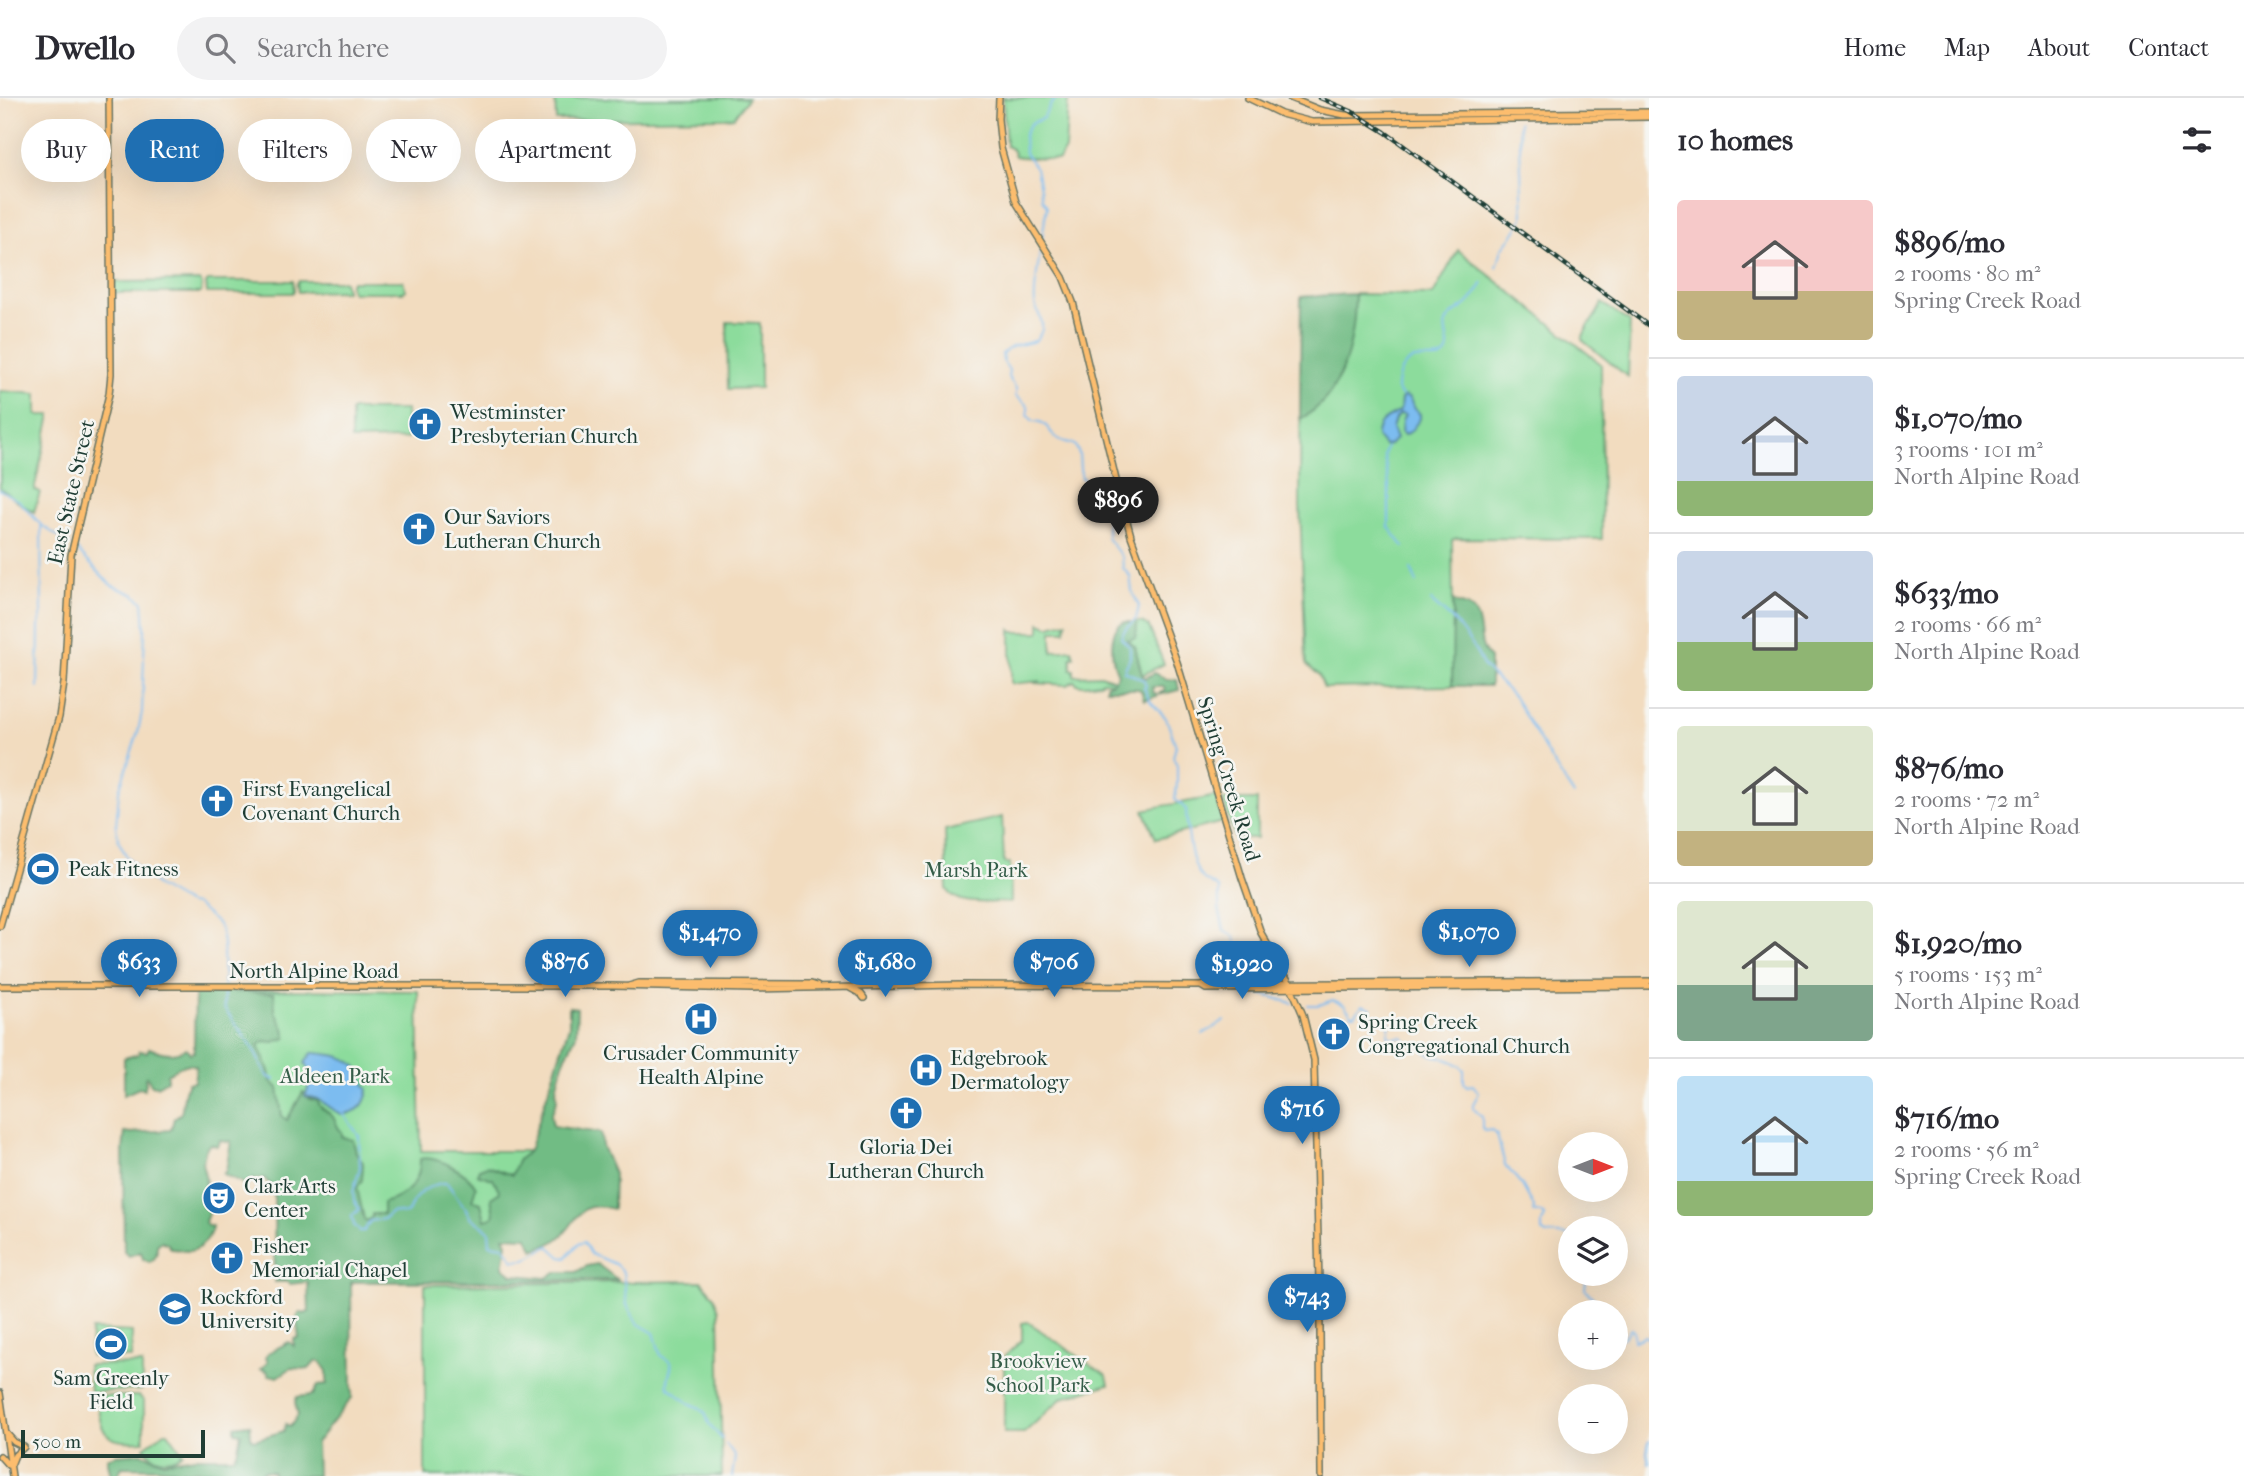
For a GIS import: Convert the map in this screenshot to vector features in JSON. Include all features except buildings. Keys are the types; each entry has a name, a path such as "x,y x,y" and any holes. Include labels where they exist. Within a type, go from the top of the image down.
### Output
{"main road":[{"name":"East State Street","path":"0,926 59,717 64,684 71,555 109,394 109,98"},
{"name":"Spring Creek Road","path":"998,98 1001,148 1009,181 1016,202 1063,277 1073,302 1131,536 1177,662 1261,933 1290,985 1308,1030 1314,1060 1321,1476"},
{"path":"1248,98 1281,114 1312,122 1649,115"},
{"path":"1290,98 1320,110 1345,115 1649,115"},
{"name":"North Alpine Road","path":"1,986 629,986 752,989 817,986 1649,983"},
{"name":"North Alpine Road","path":"1201,986 1206,989 1290,985"},
{"path":"847,986 864,998"},
{"path":"1279,987 1294,995"},
{"path":"0,1393 12,1476"},
{"path":"0,1443 4,1429"},
{"path":"4,1429 14,1443 24,1447 15,1455 10,1468"},
{"path":"0,1456 10,1468"}],"green space":[{"path":"555,98 748,98 734,117 725,118 556,119"},
{"path":"1003,98 1068,98 1065,149 1059,160 1015,156 1012,149 1006,146"},
{"path":"1458,250 1601,364 1602,539 1452,540 1454,686 1324,688 1319,675 1306,664 1300,506 1301,297 1355,294 1433,295"},
{"path":"200,281 201,293 113,291 115,282"},
{"path":"208,281 293,281 294,291 207,293"},
{"path":"299,281 344,281 346,291 298,292"},
{"path":"352,281 403,281 406,290 352,292"},
{"path":"1355,294 1353,329 1337,382 1315,409 1300,419 1301,297"},
{"path":"1602,303 1630,322 1628,377 1582,340"},
{"path":"727,322 760,323 760,388 728,389"},
{"path":"0,391 37,394 37,415 51,415 35,486 35,490 40,492 34,512 0,488"},
{"path":"353,410 406,410 407,439 351,440"},
{"path":"1453,601 1469,607 1478,619 1482,647 1490,658 1490,686 1452,686"},
{"path":"1067,622 1065,631 1052,631 1052,653 1072,649 1074,657 1071,657 1071,669 1074,670 1074,676 1101,675 1115,680 1083,685 1074,681 1067,685 1034,683 1041,681 1011,684 1011,630 1040,632 1040,623 1052,627"},
{"path":"1136,622 1142,622 1149,627 1164,664 1142,675 1135,647 1127,640 1137,626"},
{"path":"1136,622 1135,638 1127,640 1135,647 1142,675 1145,678 1155,673 1167,680 1177,679 1179,690 1159,695 1165,691 1164,687 1152,687 1157,696 1144,700 1141,690 1106,689 1106,685 1113,682 1118,674 1112,653 1113,637 1119,625"},
{"path":"1216,796 1223,822 1156,839 1144,810"},
{"path":"1223,800 1257,800 1257,838 1235,838"},
{"name":"Marsh Park","path":"1002,817 1004,863 1010,863 1011,902 967,901 952,895 947,889 945,830"},
{"path":"195,991 274,993 275,1012 286,1038 274,1042 264,1041 258,1046 271,1081 278,1088 282,1116 287,1120 303,1092 310,1099 318,1101 333,1117 342,1137 353,1140 363,1163 362,1180 357,1188 364,1219 367,1221 372,1214 383,1214 383,1203 405,1193 418,1175 420,1159 427,1158 443,1162 467,1176 476,1187 472,1200 481,1203 485,1220 492,1218 494,1215 491,1198 500,1192 493,1179 477,1174 479,1169 487,1166 512,1175 518,1160 529,1151 569,1026 569,1007 577,1008 576,1035 563,1063 556,1088 557,1100 551,1115 553,1126 601,1133 602,1146 614,1174 613,1209 591,1207 584,1210 563,1235 534,1250 527,1237 504,1236 507,1243 503,1267 513,1275 547,1278 556,1272 576,1272 597,1264 618,1280 351,1282 352,1398 316,1443 317,1476 273,1476 273,1472 263,1471 262,1476 237,1476 231,1471 122,1467 117,1476 111,1476 107,1458 115,1455 141,1453 164,1462 194,1457 234,1457 241,1433 235,1432 235,1426 250,1424 251,1437 254,1440 284,1431 286,1424 290,1427 298,1415 295,1402 297,1397 313,1395 318,1385 327,1384 327,1371 320,1361 315,1362 309,1369 291,1368 278,1377 261,1369 268,1362 268,1353 289,1342 294,1346 294,1339 299,1338 297,1318 300,1312 309,1312 308,1282 275,1282 274,1188 264,1178 250,1180 247,1185 223,1174 226,1171 231,1141 220,1140 217,1146 210,1144 202,1162 206,1180 202,1195 209,1211 205,1222 212,1226 202,1245 185,1251 171,1249 162,1241 157,1245 155,1257 149,1262 143,1259 141,1252 129,1256 124,1252 125,1132 171,1130 174,1118 181,1113 188,1083 194,1082 196,1066 188,1064 178,1068 167,1074 167,1080 157,1086 151,1085 147,1076 144,1089 139,1088 124,1095 124,1058 139,1054 140,1051 147,1052 149,1048 168,1053 186,1048 190,1053 194,1052"},
{"name":"Aldeen Park","path":"418,991 421,1151 529,1151 481,1281 275,1282 275,1136 197,992"},
{"path":"701,1281 713,1295 719,1310 722,1476 425,1476 425,1285"},
{"name":"Brookview School Park","path":"1028,1322 1107,1376 1109,1384 1062,1398 1024,1433 1004,1433 1004,1357 1022,1340 1022,1323"},
{"name":"Sam Greenly Field","path":"91,1330 132,1332 131,1358 90,1356"},
{"path":"142,1364 142,1390 90,1392 88,1365"},
{"path":"97,1396 139,1396 144,1401 144,1441 120,1441 107,1434 100,1419"},
{"path":"168,1432 183,1453 173,1459 157,1458 144,1447"}],"water":[{"path":"1405,396 1420,414 1420,419 1410,432 1404,435 1401,432 1405,415 1400,414 1392,429 1396,439 1384,446 1377,437 1379,426 1400,411 1401,399"},
{"path":"312,1053 338,1056 355,1065 368,1090 365,1101 359,1108 341,1115 318,1099 305,1096 310,1072 305,1063"}],"waterway":[{"path":"1042,238 1047,206 1042,199 1036,168 1025,153 1024,135 1030,124 1043,118 1057,98"},
{"path":"1497,267 1502,249 1523,218 1519,122"},
{"path":"1040,251 1035,304 1042,322 1041,331 1035,341 1007,350 1002,354 1003,361 1009,370 1008,377 1016,388 1016,396 1028,406 1028,415 1033,421 1045,425 1059,439 1075,445 1082,478 1098,491 1105,503 1107,538 1122,557 1123,568 1130,576 1132,591 1139,606 1136,619 1121,638 1130,647 1130,658 1124,671 1144,680 1144,688 1150,701 1166,718 1176,746 1173,757 1177,765 1175,799 1186,809 1193,858 1200,875 1219,889 1219,909 1224,930 1235,937 1239,957 1248,967 1252,978"},
{"path":"1402,396 1397,390 1403,368 1414,359 1439,359 1445,355 1448,351 1445,327 1447,320 1469,303 1483,283"},
{"path":"1386,447 1384,456 1389,485 1389,527 1404,547"},
{"path":"0,490 19,501 41,525 70,544"},
{"path":"38,687 39,626 42,612 41,525"},
{"path":"76,549 111,585 135,595 143,602 145,629 142,712 119,791 116,826 119,842 127,857 157,886 188,904 196,905 217,923 223,944 224,1008 252,1047 267,1076 275,1080"},
{"path":"1411,569 1417,583"},
{"path":"1431,601 1455,622 1473,646 1484,667 1514,697 1574,795"},
{"path":"1255,992 1292,1003"},
{"path":"1308,1005 1319,1005 1333,1000 1344,1005 1352,1015 1355,1015 1362,1005 1371,1008 1369,1017 1373,1021 1390,1022 1388,1035 1391,1038 1403,1037 1409,1044 1417,1044 1428,1053 1459,1065 1464,1070 1464,1083 1467,1086 1473,1085 1479,1093 1473,1108 1482,1117 1482,1128 1484,1131 1492,1130 1497,1135 1505,1165 1522,1185 1534,1207 1533,1213 1541,1213 1545,1217 1542,1231 1558,1235"},
{"path":"1203,1034 1225,1021"},
{"path":"343,1113 359,1136 360,1168 353,1192 359,1209 352,1216 354,1225 360,1231 364,1231 370,1221 384,1219 392,1212 407,1214 418,1195 437,1184 447,1183 463,1205"},
{"path":"465,1207 470,1217 488,1230"},
{"path":"489,1231 490,1244 504,1246 514,1260 526,1259 549,1246 566,1258 578,1244 584,1242 591,1254 615,1264 623,1272 627,1305 637,1323 654,1333 661,1356 671,1362 668,1387 700,1408 722,1439"},
{"path":"1585,1286 1585,1289 1596,1300"},
{"path":"1628,1332 1631,1329 1634,1332 1634,1341 1645,1336 1649,1339"},
{"path":"1649,1441 1649,1463"},
{"path":"726,1444 735,1456 732,1476"}],"railway":[{"path":"1320,98 1351,111 1385,132 1649,326"}],"place":[{"name":"Westminster Presbyterian Church","path":"425,424"},
{"name":"Our Saviors Lutheran Church","path":"419,529"},
{"name":"First Evangelical Covenant Church","path":"217,801"},
{"name":"Peak Fitness","path":"43,869"},
{"name":"Crusader Community Health Alpine","path":"701,1019"},
{"name":"Spring Creek Congregational Church","path":"1334,1034"},
{"name":"Edgebrook Dermatology","path":"926,1070"},
{"name":"Gloria Dei Lutheran Church","path":"906,1113"},
{"name":"Clark Arts Center","path":"219,1198"},
{"name":"Fisher Memorial Chapel","path":"227,1258"},
{"name":"Rockford University","path":"175,1309"},
{"name":"Sam Greenly Field","path":"111,1344"}]}
